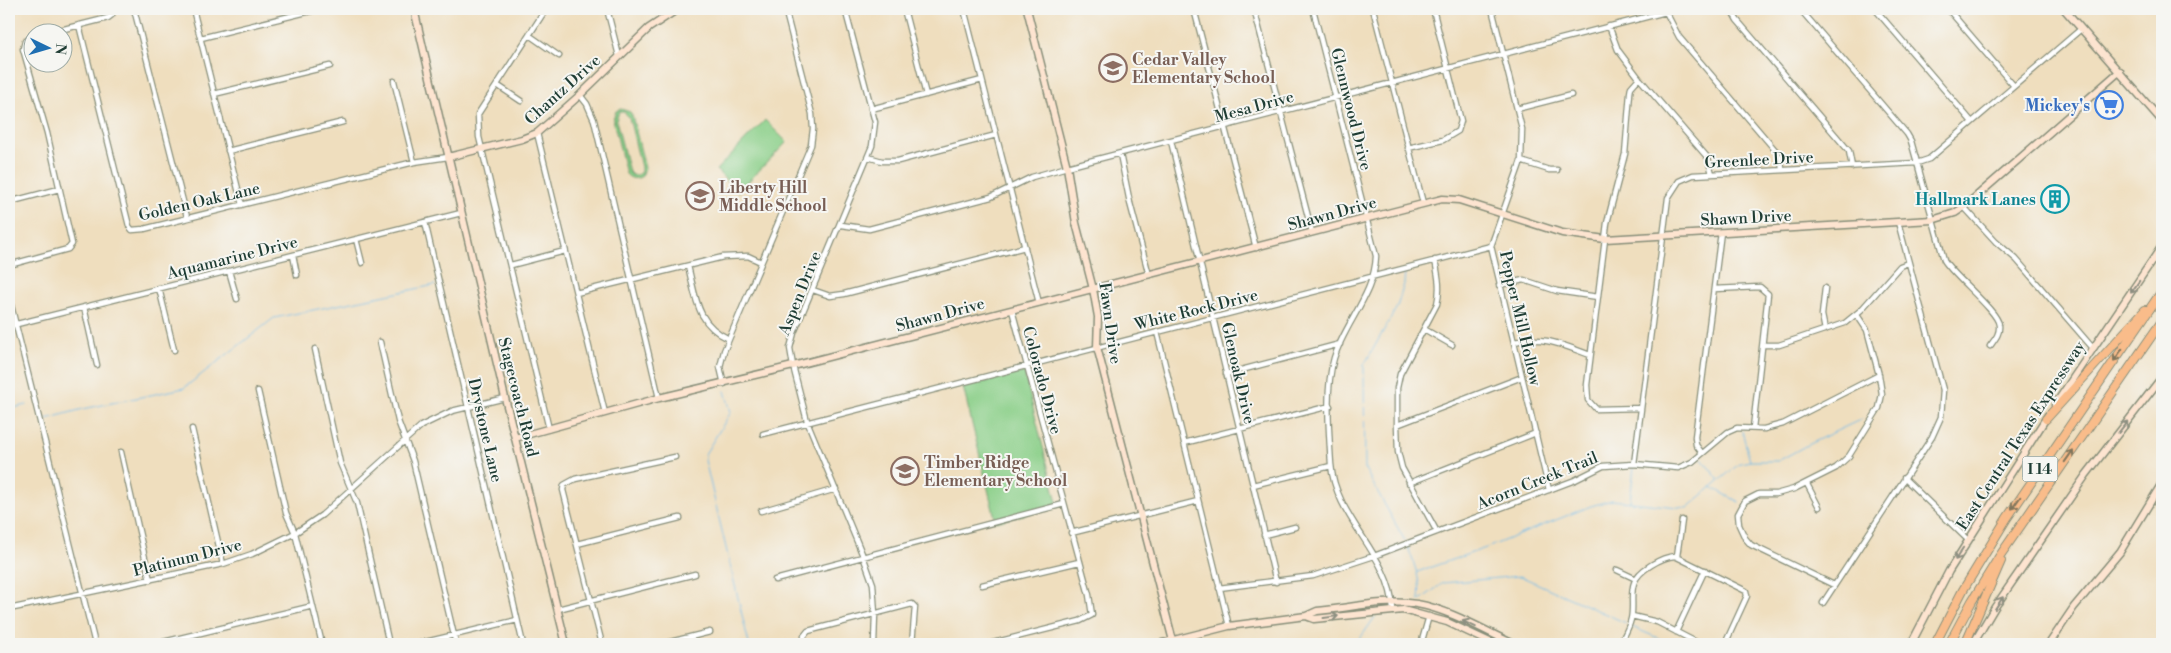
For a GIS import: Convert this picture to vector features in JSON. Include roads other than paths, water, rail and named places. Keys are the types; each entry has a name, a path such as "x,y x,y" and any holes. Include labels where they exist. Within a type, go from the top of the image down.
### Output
{"highway":[{"name":"I 14","path":"1935,644 1962,590 1998,531 2162,291"},
{"path":"2046,419 2156,300"},
{"name":"I 14","path":"1949,644 1984,580 2162,321"},
{"path":"1965,644 2008,545"}],"street":[{"path":"72,27 108,18 112,15 113,9"},
{"path":"134,9 188,217"},
{"path":"193,9 242,205"},
{"name":"Stagecoach Road","path":"414,9 505,398 566,644"},
{"path":"546,9 478,114 479,138 483,148 549,429"},
{"path":"607,9 620,56"},
{"name":"Chantz Drive","path":"448,157 522,140 537,133 580,95 649,28 668,12 678,9"},
{"path":"724,384 721,374 721,360 811,145 812,114 785,9"},
{"name":"Aspen Drive","path":"845,9 875,122 875,136 841,225 792,341 791,355 807,421 873,584 874,644"},
{"path":"904,9 926,94"},
{"path":"964,9 1039,303"},
{"name":"Fawn Drive","path":"1027,9 1067,167 1076,223 1094,290 1098,317 1097,347 1173,640"},
{"path":"1194,9 1256,248"},
{"path":"1254,9 1312,232"},
{"name":"Glennwood Drive","path":"1313,9 1376,256 1374,277 1340,344 1331,370 1332,466 1336,489 1387,578 1393,594 1393,606"},
{"path":"1373,9 1423,203"},
{"path":"1408,148 1443,140 1458,132 1461,120 1432,9"},
{"name":"Pepper Mill Hollow","path":"1492,9 1517,109 1522,138 1521,161 1491,246 1549,490"},
{"name":"Mesa Drive","path":"841,225 869,229 991,197 1032,177 1067,167 1677,9"},
{"path":"1731,9 1737,20 1849,151 1852,167"},
{"path":"1800,9 1907,134 1917,163 1942,256 1948,267 1973,291 1998,321 1999,332 1990,346"},
{"path":"1874,9 1972,122"},
{"path":"1948,9 2014,86"},
{"path":"2064,9 2162,121"},
{"path":"201,38 315,10"},
{"path":"1666,12 1679,37 1776,151 1781,159 1782,170"},
{"name":"Golden Oak Lane","path":"79,25 129,226 132,230 144,229 414,162 448,157"},
{"path":"1609,26 1618,50 1639,78 1708,158 1712,174"},
{"name":"Greenlee Drive","path":"1634,464 1668,198 1679,181 1693,175 1917,163 1934,155 2081,28"},
{"path":"529,35 560,56"},
{"path":"214,94 330,66"},
{"name":"Shawn Drive","path":"515,438 659,398 724,384 1094,290 1442,199 1459,200 1562,233 1605,239 1932,220 1955,213 1964,206 2120,71"},
{"path":"9,265 71,247 72,240 47,133 30,72"},
{"path":"1639,78 1631,87 1623,164 1610,210 1605,239 1587,385 1588,400 1591,406 1596,409 1641,408"},
{"path":"871,108 982,80"},
{"path":"394,81 414,162"},
{"path":"497,85 521,101"},
{"path":"580,95 587,104 594,120 659,398"},
{"path":"1517,109 1571,95"},
{"path":"228,151 343,122"},
{"path":"537,133 605,413"},
{"path":"868,156 882,161 898,161 996,136"},
{"name":"Glenoak Drive","path":"1171,141 1276,582"},
{"path":"1120,154 1130,203 1149,275"},
{"path":"1521,161 1549,170 1557,170"},
{"path":"9,202 59,189"},
{"path":"1964,206 1996,242 2016,259 2092,347"},
{"name":"Aquamarine Drive","path":"9,326 461,212"},
{"name":"Drystone Lane","path":"425,222 523,644"},
{"path":"1823,602 1937,427 1943,399 1898,222"},
{"path":"1702,453 1696,445 1695,437 1721,232"},
{"path":"356,239 362,264"},
{"name":"White Rock Drive","path":"762,434 1491,246"},
{"name":"East Central Texas Expressway","path":"1911,644 1936,593 1968,540 2092,347 2162,246"},
{"path":"813,290 830,296 844,294 1025,247"},
{"path":"511,265 566,251"},
{"path":"293,255 297,276"},
{"path":"576,293 739,255 748,256 761,262"},
{"path":"1435,260 1439,280 1439,297 1400,374 1397,388 1397,425 1399,458 1408,483 1437,532"},
{"path":"1763,345 1779,345 1845,323 1856,315 1900,266 1908,263"},
{"path":"688,266 698,309 703,318 718,334 729,339"},
{"path":"229,271 237,299"},
{"path":"1499,285 1524,280 1557,291 1598,297"},
{"path":"1714,288 1760,287 1765,289 1768,299 1753,428"},
{"path":"159,288 174,350"},
{"path":"1825,288 1822,315 1825,330"},
{"path":"9,298 94,644"},
{"path":"84,307 98,365"},
{"name":"Colorado Drive","path":"989,644 1080,620 1092,615 1089,595 1012,310"},
{"path":"1834,585 1751,545 1744,538 1739,525 1738,514 1741,507 1752,496 1776,494 1806,484 1843,462 1867,430 1881,401 1879,375 1866,330 1856,315"},
{"path":"1424,328 1452,345"},
{"path":"1157,332 1219,588 1230,626"},
{"path":"1514,342 1529,338 1542,339 1590,355"},
{"path":"380,342 398,421 413,461 456,644"},
{"path":"1226,374 1340,344"},
{"path":"315,349 340,463 356,503 389,644"},
{"name":"Acorn Creek Trail","path":"1219,588 1313,576 1374,556 1549,490 1603,466 1634,464 1678,468 1692,462 1728,432 1736,428 1764,429 1783,424 1879,375"},
{"path":"1397,425 1522,377"},
{"path":"1973,644 1995,607 2086,475 2162,377"},
{"path":"258,391 286,513 295,533 322,644"},
{"name":"Platinum Drive","path":"9,609 223,564 252,554 295,533 322,515 421,426 452,411 505,398"},
{"path":"1184,443 1330,406"},
{"path":"192,429 223,564"},
{"path":"1408,483 1536,433"},
{"path":"121,452 150,580"},
{"path":"602,644 563,490 564,484 567,481 675,456"},
{"path":"1253,485 1332,466"},
{"path":"1904,478 1968,540"},
{"path":"2049,644 2074,607 2120,552 2162,483"},
{"path":"1806,484 1819,507"},
{"path":"761,511 836,489"},
{"path":"1071,533 1198,501"},
{"path":"775,580 1064,504"},
{"path":"577,544 680,518"},
{"path":"1677,556 1682,520"},
{"path":"1264,535 1295,527"},
{"path":"1620,644 1632,616 1633,588 1636,579 1664,558 1677,556 1747,593 1725,644"},
{"path":"982,585 1079,562"},
{"path":"1617,570 1636,579"},
{"path":"1676,632 1704,570"},
{"path":"558,609 695,574"},
{"path":"805,644 804,636 808,631 912,604 915,607 912,644"},
{"path":"1158,644 1230,626 1306,616 1317,611 1416,604 1433,608 1514,644"},
{"path":"155,644 313,606"},
{"path":"1393,606 1429,616 1494,644"},
{"path":"1421,644 1429,616"},
{"path":"1632,616 1656,622 1700,644"},
{"path":"417,644 517,620"},
{"path":"662,644 710,632"},
{"path":"9,638 10,644"}],"waterway":[{"path":"1405,271 1404,284 1397,307 1364,365 1365,469 1405,541"},
{"path":"46,419 83,409 184,388 274,318 435,285"},
{"path":"725,391 731,412 705,454 705,460 749,644"},
{"path":"9,409 27,405"},
{"path":"1750,461 1778,461 1862,419"},
{"path":"1417,572 1486,548 1591,506 1612,500 1687,508 1740,463 1750,461 1742,431"},
{"path":"1701,458 1719,480"},
{"path":"1630,501 1634,467"},
{"path":"1711,487 1739,502"},
{"path":"1408,547 1418,580 1419,600"},
{"path":"1419,601 1443,583 1520,576 1626,623"},
{"path":"1356,644 1375,617"},
{"path":"1632,627 1672,644"}],"place":[{"name":"Cedar Valley Elementary School","path":"1113,68"},
{"name":"Mickey's","path":"2109,105"},
{"name":"Liberty Hill Middle School","path":"700,196"},
{"name":"Hallmark Lanes","path":"2055,199"},
{"name":"Timber Ridge Elementary School","path":"905,471"}]}
